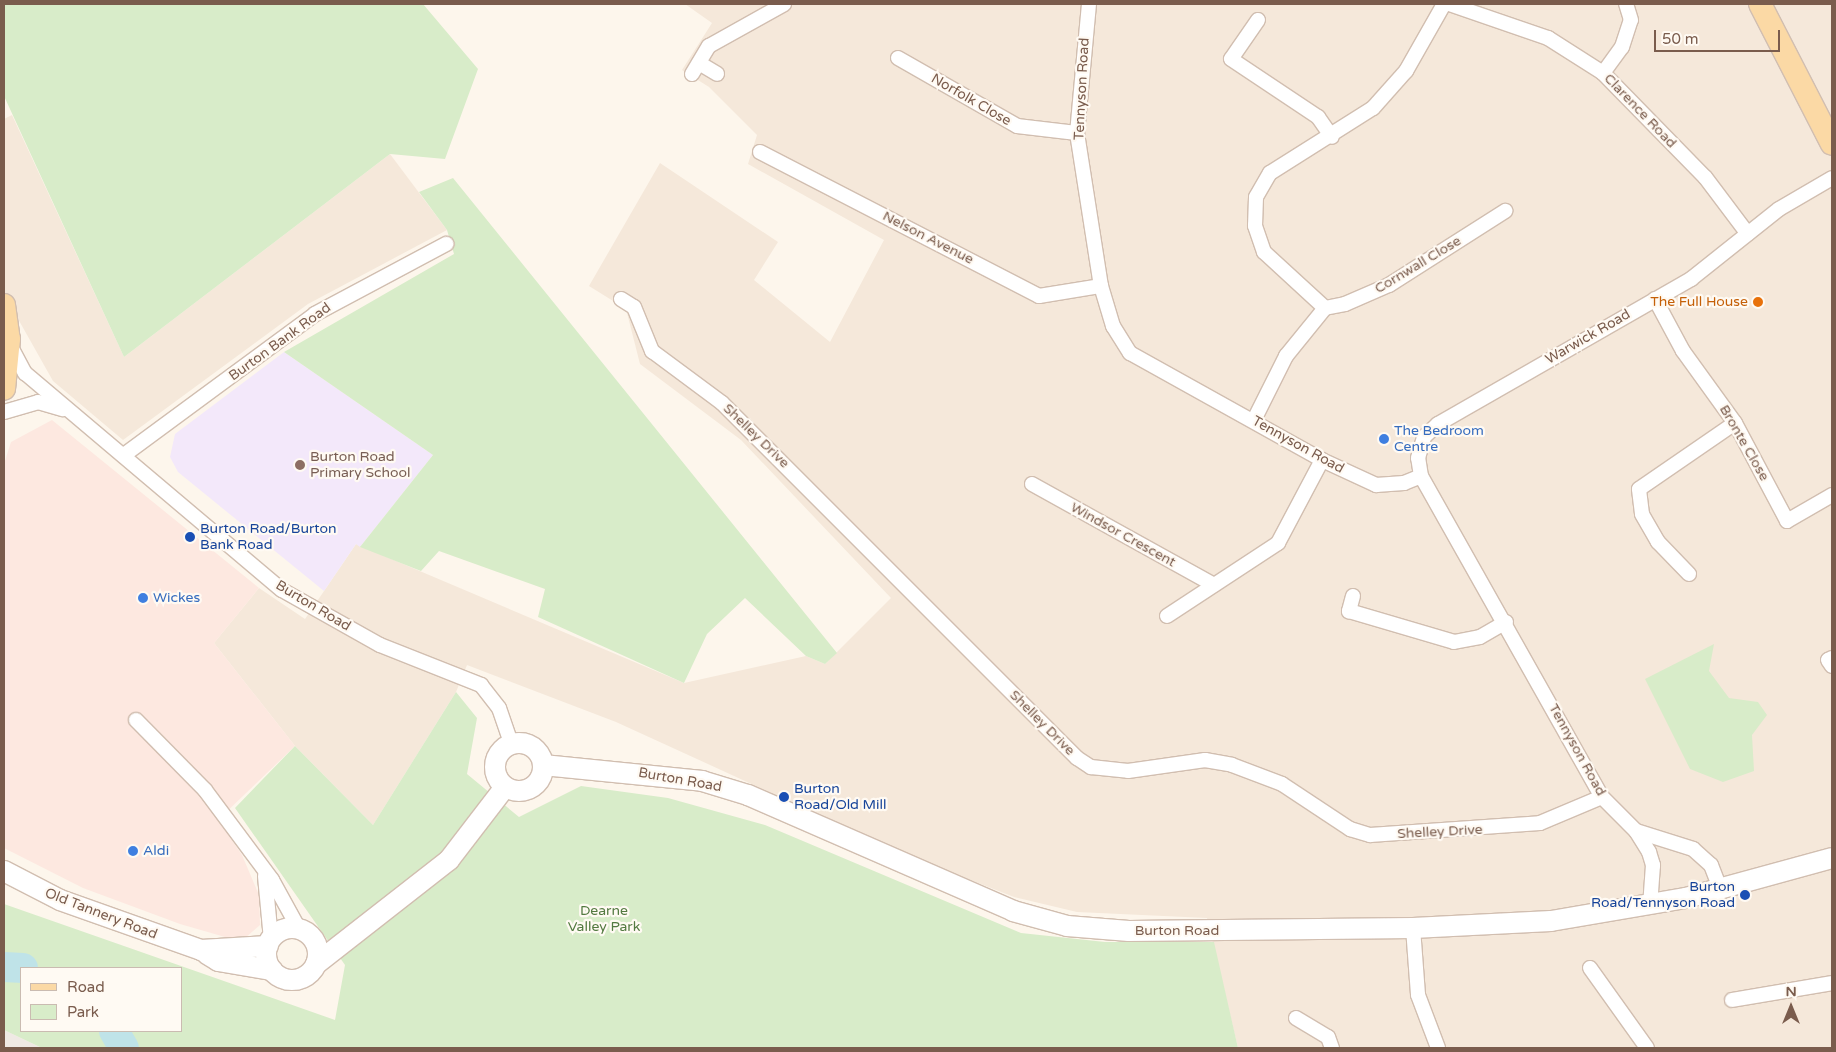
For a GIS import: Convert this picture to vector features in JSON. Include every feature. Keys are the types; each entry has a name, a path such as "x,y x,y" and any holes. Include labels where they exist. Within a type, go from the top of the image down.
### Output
{"main road":[{"path":"1760,4 1832,144"},
{"path":"4,305 9,342 4,389"}],"street":[{"path":"717,74 696,68 709,46 725,34 784,4"},
{"name":"Tennyson Road","path":"1089,4 1077,134 1101,286 1113,326 1130,353 1192,391 1254,420 1322,460 1376,486 1404,483 1421,476 1506,622 1602,797 1636,831 1653,865 1650,906"},
{"path":"1254,420 1286,356 1325,308 1264,252 1255,226 1256,197 1270,173 1332,137 1373,108 1406,71 1444,4"},
{"name":"Clarence Road","path":"1449,4 1548,38 1603,72 1705,177 1748,234"},
{"path":"1603,72 1622,47 1631,20 1626,4"},
{"path":"1258,20 1232,59 1318,117 1332,137"},
{"name":"Norfolk Close","path":"898,58 1016,126 1077,134"},
{"name":"Nelson Avenue","path":"760,152 1039,296 1101,286"},
{"name":"Warwick Road","path":"1421,476 1418,458 1424,437 1438,424 1691,279 1779,209 1832,178"},
{"name":"Cornwall Close","path":"1325,308 1345,304 1389,285 1505,211"},
{"name":"Burton Bank Road","path":"124,455 315,314 446,244"},
{"name":"Shelley Drive","path":"621,298 634,307 652,351 722,403 1063,744 1091,767 1128,771 1205,760 1232,765 1282,784 1344,825 1370,835 1540,823 1602,797"},
{"name":"Bronte Close","path":"1655,298 1683,351 1735,423 1787,521 1832,495"},
{"name":"Burton Road","path":"9,342 25,374 124,455 282,590 380,645 481,685 499,708 511,743"},
{"name":"Burton Road","path":"4,412 38,402 68,411"},
{"path":"1689,574 1658,542 1642,514 1639,489 1735,423"},
{"path":"1167,616 1278,543 1322,460"},
{"name":"Windsor Crescent","path":"1032,484 1214,585"},
{"path":"1353,596 1350,611 1454,642 1480,637 1506,622"},
{"path":"1832,658 1828,660 1832,666"},
{"path":"136,720 205,790 265,876 272,880 305,933 318,950 316,964"},
{"path":"511,743 535,748 543,765 541,777 528,789 505,787 497,778 495,760 511,743"},
{"name":"Burton Road","path":"543,765 681,778 748,795 1012,911 1067,926 1129,931 1413,928 1551,921 1650,906 1832,858"},
{"name":"Old Tannery Road","path":"4,871 60,900 201,950 218,961 272,970 294,980 307,975 316,964 400,903 449,860 505,787"},
{"name":"Tennyson Road","path":"1636,831 1693,849 1711,865 1720,888"},
{"path":"265,876 272,970"},
{"path":"1413,928 1418,995 1438,1048"},
{"name":"Old Tannery Road","path":"201,950 269,942 283,930 305,933 361,930"},
{"path":"1590,968 1647,1048"},
{"path":"1732,1000 1832,983"},
{"path":"1296,1018 1328,1037 1332,1048"}],"shaded area":[{"path":"685,4 1832,4 1832,1048 1238,1048 1207,918 1077,912 1014,897 907,855 616,722 467,665 456,692 373,825 295,746 214,643 259,588 305,619 356,544 684,683 806,656 825,664 891,598 741,440 640,364 626,309 589,286 660,163 778,242 754,280 830,342 884,240 748,164 757,135 709,87 682,70 712,23"},
{"path":"12,115 124,357 390,154 447,230 308,304 123,440 53,381 4,294 4,119"},
{"name":"Burton Road Primary School","path":"284,352 433,455 360,547 356,544 324,591 178,472 170,457 175,434"},
{"path":"52,420 259,588 214,643 295,746 218,820 242,855 259,895 260,925 245,938 225,937 180,924 83,888 4,848 4,464 11,442"},
{"path":"4,1030 42,1048 4,1048"}],"green space":[{"path":"4,4 423,4 478,69 445,159 390,154 124,357 4,96"},
{"path":"453,178 837,653 825,664 806,656 745,598 707,634 684,683 538,617 545,589 439,551 421,571 360,547 433,455 284,352 454,254 447,230 419,192"},
{"path":"1714,644 1709,671 1729,698 1758,702 1767,715 1752,735 1754,771 1723,782 1690,769 1645,679"},
{"name":"Dearne Valley Park","path":"456,692 477,718 467,774 519,817 581,786 668,798 765,825 1021,933 1105,942 1214,942 1238,1048 42,1048 4,1030 4,904 335,1020 345,965 235,808 295,746 373,825"}],"waterway":[{"path":"4,967 20,968"},
{"path":"115,1032 124,1048"}],"place":[{"name":"The Full House","path":"1758,302"},
{"name":"The Bedroom Centre","path":"1384,439"},
{"name":"Burton Road Primary School","path":"300,465"},
{"name":"Burton Road/Burton Bank Road","path":"190,537"},
{"name":"Wickes","path":"143,598"},
{"name":"Burton Road/Old Mill","path":"784,797"},
{"name":"Aldi","path":"133,851"},
{"name":"Burton Road/Tennyson Road","path":"1745,895"}]}
